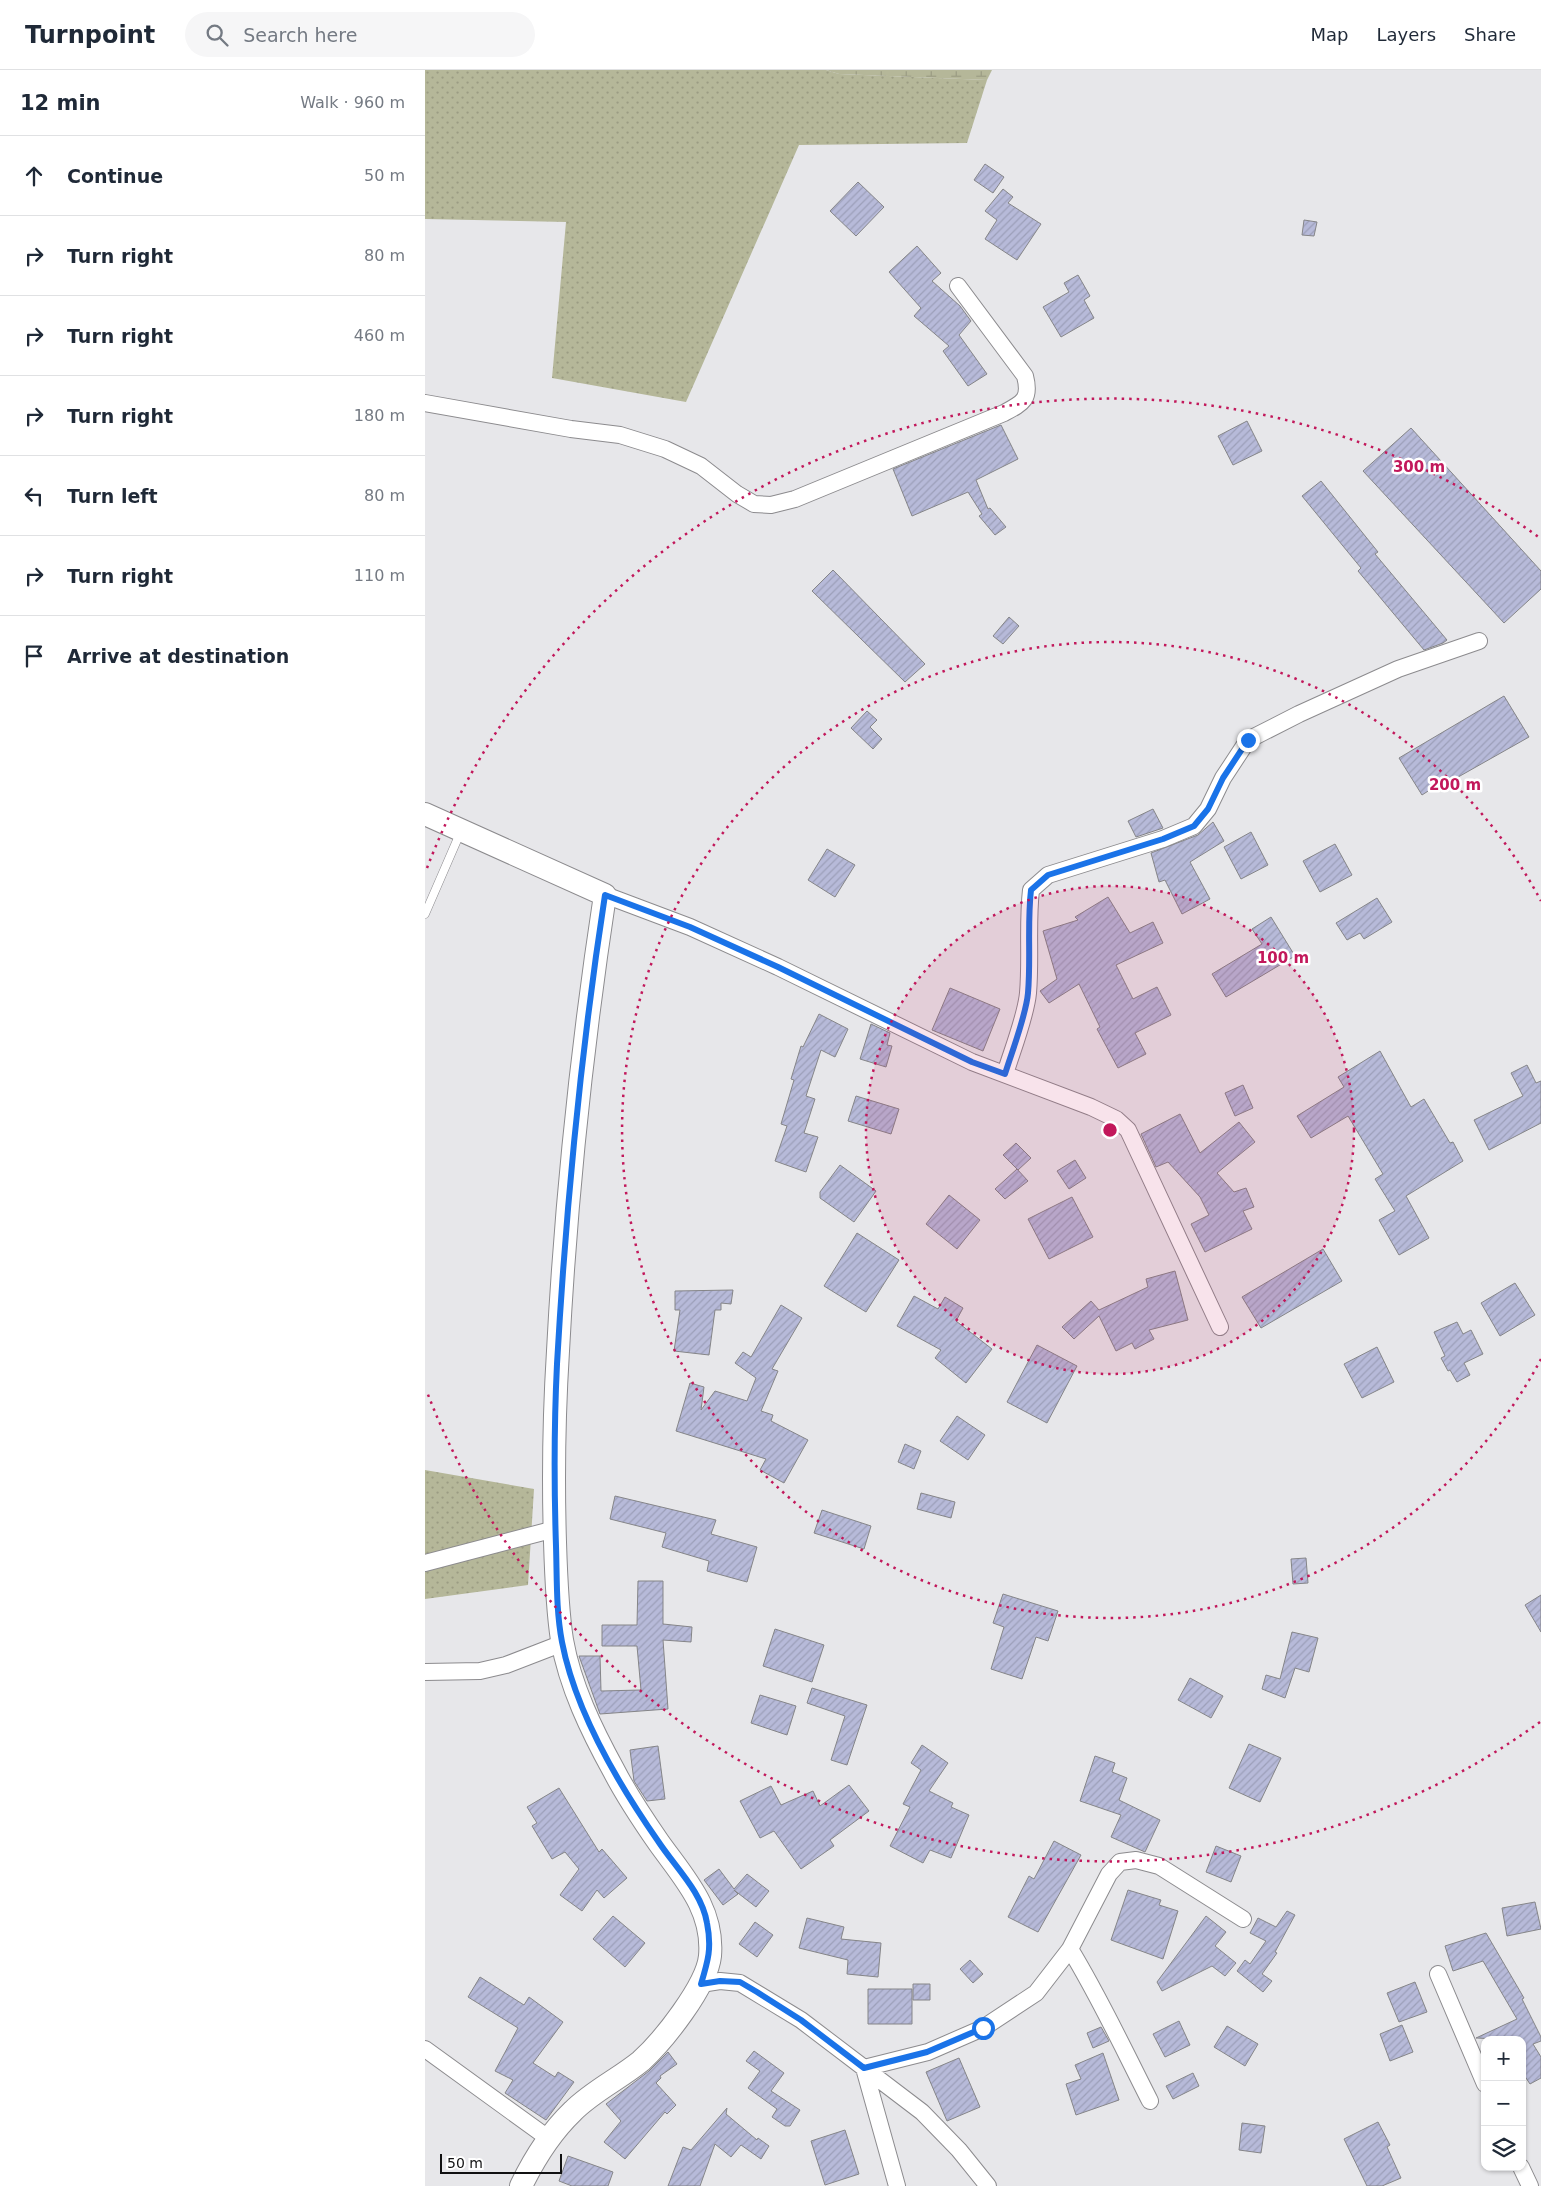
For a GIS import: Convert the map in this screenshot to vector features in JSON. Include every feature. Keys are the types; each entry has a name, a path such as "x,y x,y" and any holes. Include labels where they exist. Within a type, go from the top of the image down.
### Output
{"street":[{"path":"425,403 571,430 620,435 665,450 701,466 737,494 754,504 771,504 795,499 987,421 1021,404 1027,395 1028,386 1025,376 958,286"},
{"path":"1005,1074 1028,996 1030,950 1028,914 1031,890 1048,875 1163,839 1194,826 1208,809 1223,778 1248,740 1399,668 1479,641"},
{"path":"425,814 605,895 690,927 778,967 972,1062 1091,1107 1116,1119 1128,1130 1136,1151 1220,1327"},
{"path":"521,2186 548,2138 575,2108 643,2059 682,2014 701,1984 710,1957 707,1921 693,1889 658,1842 614,1772 578,1697 563,1643 557,1590 554,1431 564,1240 589,1004 605,895"},
{"path":"425,1563 555,1529"},
{"path":"425,1672 480,1671 506,1664 563,1643"},
{"path":"864,2068 927,2052 983,2028 1036,1992 1071,1949 1109,1874 1120,1862 1136,1860 1159,1866 1243,1919"},
{"path":"1071,1949 1096,1992 1110,2024 1150,2101"},
{"path":"1438,1974 1484,2081"},
{"path":"701,1984 720,1981 740,1982 801,2020 922,2112 959,2150 988,2186"},
{"path":"425,2049 548,2138"},
{"path":"864,2068 897,2186"},
{"path":"1523,2171 1530,2186"}],"lane":[{"path":"425,914 461,830"}],"green space":[{"path":"425,70 826,70 839,74 987,80 967,143 799,145 686,402 552,378 566,222 425,219"},
{"path":"826,70 992,70 987,80 839,74"},
{"path":"425,1470 534,1489 528,1585 425,1599"}],"building":[{"path":"985,164 1004,177 993,193 974,180"},
{"path":"858,182 884,207 856,236 830,211"},
{"path":"1003,189 1013,197 1008,203 1041,224 1017,260 985,239 997,220 985,211"},
{"path":"1304,220 1317,222 1314,236 1302,235"},
{"path":"917,246 941,273 932,281 960,306 971,321 959,335 987,374 968,386 943,351 949,346 914,316 921,308 889,272"},
{"path":"1078,275 1090,296 1084,300 1094,318 1061,337 1043,307 1069,292 1064,283"},
{"path":"1247,421 1262,451 1233,465 1218,436"},
{"path":"1001,425 1018,459 976,480 988,509 990,508 1006,527 995,535 979,516 982,514 968,492 912,516 893,469"},
{"path":"1411,428 1541,571 1541,589 1504,623 1363,471"},
{"path":"1321,481 1378,552 1375,554 1447,640 1424,650 1358,571 1361,568 1302,496"},
{"path":"833,570 925,664 905,682 812,591"},
{"path":"1009,617 1019,626 1003,644 993,636"},
{"path":"1504,696 1529,737 1444,785 1442,782 1422,795 1399,758"},
{"path":"867,711 877,720 870,727 882,739 873,749 851,728"},
{"path":"1153,809 1163,828 1136,837 1128,821"},
{"path":"1213,822 1224,841 1190,862 1210,899 1182,914 1165,880 1159,882 1151,853 1198,835"},
{"path":"1251,832 1268,865 1241,879 1224,847"},
{"path":"1335,844 1352,875 1320,892 1303,861"},
{"path":"827,849 855,865 835,897 808,880"},
{"path":"1108,897 1130,933 1153,922 1163,943 1116,965 1133,999 1157,987 1171,1015 1135,1033 1146,1054 1118,1068 1097,1029 1100,1027 1079,984 1049,1003 1040,991 1057,979 1043,931 1078,920 1075,917"},
{"path":"1377,898 1392,922 1364,939 1360,933 1347,940 1336,923"},
{"path":"1271,917 1295,956 1226,997 1212,974 1262,944 1252,929"},
{"path":"950,988 1000,1009 983,1051 932,1030"},
{"path":"819,1014 848,1029 835,1057 821,1050 806,1096 815,1099 804,1133 818,1137 806,1172 775,1161 787,1126 781,1124 794,1080 791,1079 801,1046 803,1047"},
{"path":"871,1024 890,1033 887,1045 892,1046 886,1067 860,1059"},
{"path":"1380,1051 1411,1107 1424,1099 1450,1143 1453,1142 1463,1161 1406,1196 1429,1238 1399,1255 1379,1220 1395,1211 1375,1179 1383,1174 1348,1116 1311,1138 1297,1116 1344,1087 1338,1077"},
{"path":"1527,1065 1536,1083 1541,1081 1541,1123 1489,1150 1474,1120 1523,1096 1511,1073"},
{"path":"1243,1085 1253,1108 1235,1116 1225,1093"},
{"path":"856,1096 899,1109 891,1134 848,1121"},
{"path":"1180,1114 1200,1153 1239,1122 1255,1142 1217,1173 1234,1192 1246,1188 1254,1207 1243,1211 1252,1229 1205,1252 1191,1224 1209,1215 1200,1197 1168,1162 1156,1167 1141,1134"},
{"path":"1016,1143 1031,1158 1018,1170 1003,1155"},
{"path":"1075,1160 1086,1178 1069,1189 1057,1171"},
{"path":"840,1165 876,1191 854,1222 820,1198 820,1192"},
{"path":"1017,1169 1028,1181 1005,1199 995,1189"},
{"path":"949,1195 980,1220 957,1249 926,1224"},
{"path":"1072,1197 1093,1237 1049,1259 1028,1219"},
{"path":"857,1233 899,1260 866,1312 824,1286"},
{"path":"1323,1249 1342,1281 1261,1328 1242,1297"},
{"path":"1175,1271 1188,1320 1149,1330 1154,1339 1135,1349 1132,1343 1116,1351 1099,1316 1074,1339 1062,1327 1091,1301 1099,1310 1148,1287 1146,1279"},
{"path":"1515,1283 1535,1315 1500,1336 1481,1303"},
{"path":"733,1290 731,1304 721,1303 721,1310 715,1310 709,1355 674,1351 680,1310 675,1310 675,1291"},
{"path":"914,1296 938,1309 945,1297 963,1308 956,1321 992,1349 966,1383 935,1358 941,1350 897,1326"},
{"path":"781,1305 802,1318 772,1369 778,1371 761,1411 773,1415 771,1421 808,1440 784,1483 760,1470 766,1459 676,1431 690,1383 704,1387 701,1410 715,1391 747,1401 756,1378 735,1363 743,1352 751,1357"},
{"path":"1457,1322 1463,1334 1471,1330 1483,1354 1464,1363 1470,1375 1457,1382 1441,1358 1445,1356 1434,1332"},
{"path":"1037,1345 1077,1366 1047,1423 1007,1402"},
{"path":"1377,1347 1394,1382 1362,1398 1344,1364"},
{"path":"957,1416 985,1435 968,1460 940,1441"},
{"path":"905,1444 921,1451 914,1469 898,1462"},
{"path":"921,1493 955,1502 951,1518 917,1509"},
{"path":"615,1496 716,1520 711,1534 757,1547 747,1582 707,1571 709,1561 662,1547 666,1533 610,1519"},
{"path":"822,1510 871,1526 864,1549 814,1533"},
{"path":"1306,1558 1308,1583 1293,1584 1291,1559"},
{"path":"638,1581 663,1581 663,1624 692,1627 691,1642 663,1640 668,1709 600,1714 579,1656 600,1656 601,1691 641,1690 637,1646 602,1646 602,1625 637,1625"},
{"path":"1003,1594 1058,1611 1048,1641 1036,1637 1022,1679 991,1669 1004,1627 993,1623"},
{"path":"1541,1595 1541,1632 1525,1605"},
{"path":"775,1629 824,1645 812,1682 763,1666"},
{"path":"1292,1632 1318,1638 1309,1672 1295,1668 1285,1698 1262,1689 1266,1675 1280,1679"},
{"path":"1190,1678 1223,1696 1211,1718 1178,1700"},
{"path":"812,1688 867,1705 847,1765 831,1760 845,1716 807,1703"},
{"path":"760,1695 796,1706 787,1735 751,1723"},
{"path":"1249,1744 1281,1758 1260,1802 1229,1788"},
{"path":"922,1745 948,1763 929,1791 953,1803 951,1807 969,1815 951,1858 930,1850 923,1863 890,1846 910,1807 903,1804 921,1770 911,1763"},
{"path":"658,1746 665,1799 647,1801 634,1781 630,1750"},
{"path":"1095,1756 1115,1763 1112,1772 1127,1778 1119,1800 1160,1820 1145,1852 1111,1837 1121,1815 1080,1801"},
{"path":"849,1785 869,1811 830,1840 834,1846 801,1869 774,1831 760,1838 740,1801 771,1786 781,1805 813,1791 820,1806"},
{"path":"559,1788 599,1852 602,1849 627,1878 604,1898 597,1890 582,1911 560,1895 579,1869 565,1852 552,1859 532,1826 537,1823 527,1807"},
{"path":"1054,1841 1081,1855 1038,1932 1008,1917 1029,1876 1034,1879"},
{"path":"1216,1846 1241,1856 1231,1882 1206,1872"},
{"path":"719,1869 734,1889 747,1874 769,1891 756,1907 734,1890 738,1894 723,1905 704,1880"},
{"path":"1128,1890 1161,1900 1159,1905 1178,1911 1163,1959 1111,1940"},
{"path":"1535,1902 1541,1929 1507,1936 1502,1908"},
{"path":"1287,1911 1295,1915 1275,1952 1277,1953 1262,1974 1272,1981 1263,1992 1237,1971 1245,1960 1250,1964 1266,1941 1250,1933 1258,1918 1276,1927"},
{"path":"613,1916 645,1943 625,1967 593,1939"},
{"path":"1206,1916 1226,1932 1215,1946 1236,1963 1225,1976 1212,1966 1162,1991 1157,1982"},
{"path":"807,1918 844,1927 841,1939 881,1943 878,1977 847,1974 848,1960 799,1948"},
{"path":"755,1922 773,1935 757,1957 739,1944"},
{"path":"1486,1933 1524,1998 1522,1999 1541,2037 1541,2041 1533,2044 1541,2057 1541,2078 1530,2084 1526,2078 1526,2036 1481,2036 1481,2038 1476,2038 1517,2019 1483,1961 1453,1971 1445,1946"},
{"path":"970,1960 983,1974 973,1983 960,1969"},
{"path":"480,1977 524,2005 529,1997 563,2022 533,2063 555,2077 558,2072 574,2082 546,2120 505,2093 513,2080 495,2071 518,2028 468,1997"},
{"path":"1415,1982 1427,2012 1399,2022 1387,1993"},
{"path":"913,1984 930,1984 930,2000 913,2000"},
{"path":"868,1989 912,1989 912,2024 868,2024"},
{"path":"1179,2021 1190,2045 1165,2057 1153,2034"},
{"path":"1402,2025 1413,2052 1390,2061 1380,2034"},
{"path":"1227,2026 1258,2044 1245,2066 1214,2047"},
{"path":"1101,2027 1109,2041 1093,2048 1087,2033"},
{"path":"754,2051 784,2073 771,2091 800,2110 790,2126 785,2126 772,2117 777,2109 748,2088 760,2071 746,2061"},
{"path":"668,2052 677,2064 660,2076 661,2078 656,2083 676,2105 667,2114 665,2112 625,2159 604,2142 621,2121 606,2104 649,2071"},
{"path":"1103,2053 1119,2100 1076,2115 1066,2084 1081,2079 1075,2065"},
{"path":"959,2058 980,2107 947,2121 926,2072"},
{"path":"1193,2073 1199,2086 1173,2099 1166,2086"},
{"path":"727,2108 726,2114 757,2140 758,2138 769,2146 761,2159 741,2145 731,2157 715,2144 700,2186 668,2186 683,2147 691,2150"},
{"path":"1378,2122 1390,2145 1387,2147 1401,2178 1382,2186 1367,2186 1344,2139"},
{"path":"1242,2123 1265,2126 1261,2153 1239,2150"},
{"path":"845,2130 859,2174 825,2185 811,2141"},
{"path":"568,2156 613,2172 608,2186 572,2186 559,2181"}],"route":[{"path":"983,2028 927,2052 864,2068 801,2020 740,1982 720,1981 701,1984 710,1957 707,1921 693,1889 658,1842 614,1772 578,1697 563,1643 557,1590 554,1431 564,1240 589,1004 605,895 690,927 778,967 972,1062 1005,1074 1028,996 1030,950 1028,914 1031,890 1048,875 1163,839 1194,826 1208,809 1223,778 1248,740"}]}
